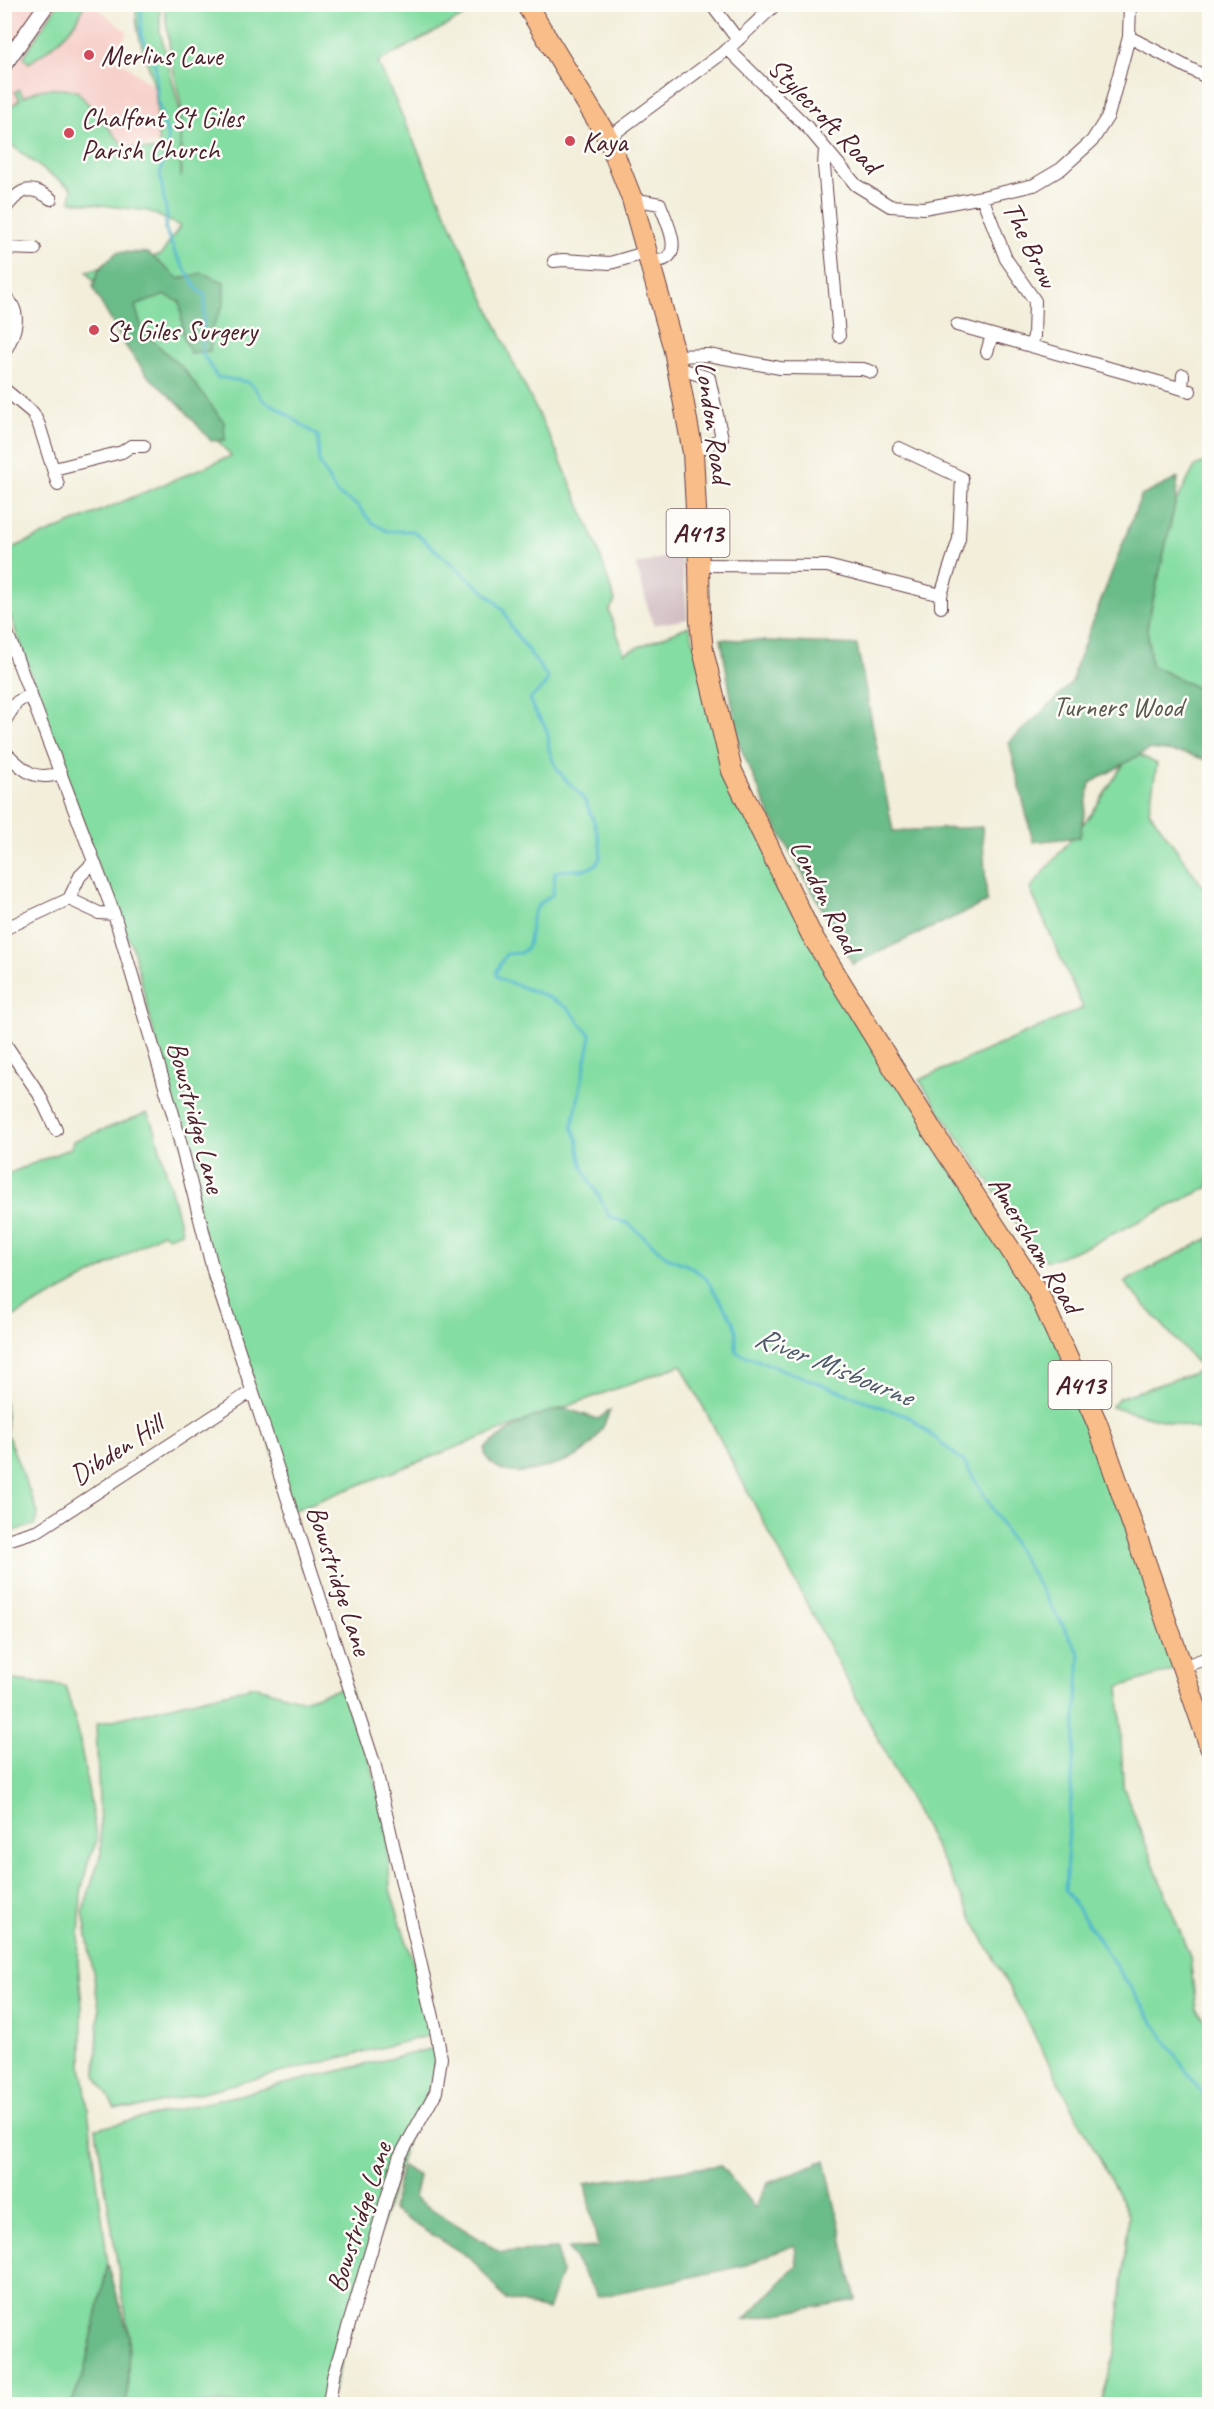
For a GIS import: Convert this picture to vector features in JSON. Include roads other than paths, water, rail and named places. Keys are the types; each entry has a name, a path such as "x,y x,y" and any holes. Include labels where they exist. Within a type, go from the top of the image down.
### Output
{"highway":[{"name":"London Road","path":"526,4 608,138 632,200 649,257 677,362 693,453 703,651 732,771 811,934 884,1055"},
{"name":"Amersham Road","path":"884,1055 1037,1290 1097,1423 1209,1747"}],"street":[{"path":"4,66 47,4"},
{"path":"711,4 738,40"},
{"path":"608,138 728,49 776,4"},
{"name":"Stylecroft Road","path":"728,49 809,129 856,185 890,206 924,208 1034,185 1061,169 1092,141 1108,116 1129,37 1130,4"},
{"path":"1129,37 1209,80"},
{"path":"825,148 824,166 839,336"},
{"path":"4,210 16,194 27,190 43,193 51,199"},
{"name":"The Brow","path":"982,197 1006,258 1035,301 1035,336 1031,346"},
{"path":"554,261 610,263 649,257 666,258 672,252 673,243 660,204 632,200"},
{"path":"4,248 35,249"},
{"path":"4,296 12,302 16,322 15,332 4,353"},
{"path":"957,325 1186,390 1183,375"},
{"path":"987,352 992,335"},
{"path":"677,362 708,355 780,368 864,369 872,372"},
{"path":"677,362 709,378 722,438 693,453"},
{"path":"4,389 33,413 58,485"},
{"path":"54,469 122,452 131,446 144,446"},
{"path":"699,564 827,566 941,601 959,539 962,478 899,448"},
{"name":"Bowstridge Lane","path":"4,625 114,914 173,1114 214,1274 375,1766 441,2058 436,2092 399,2158 333,2377 329,2404"},
{"path":"4,722 17,702 31,694"},
{"path":"4,750 26,772 45,778 61,773"},
{"path":"4,929 69,899 80,876 93,863"},
{"path":"69,899 99,913 114,914"},
{"path":"4,1042 39,1094 56,1130"},
{"name":"Dibden Hill","path":"4,1541 39,1530 252,1391"},
{"path":"1182,1667 1209,1657"}],"waterway":[{"name":"River Misbourne","path":"141,4 141,35 155,65 158,102 168,143 160,174 167,217 165,228 175,253 198,290 205,295 202,353 217,377 248,382 263,400 318,436 319,462 337,494 357,505 371,522 387,531 413,531 494,600 504,611 511,627 548,678 544,686 530,699 531,704 547,731 552,759 563,777 581,795 590,811 599,840 600,857 594,866 583,870 555,872 553,894 544,900 534,912 527,948 520,953 506,954 496,972 503,980 546,996 568,1008 591,1036 572,1128 588,1177 609,1216 629,1224 667,1257 689,1266 705,1277 733,1321 736,1330 736,1352 911,1418 964,1462 1080,1654 1065,1890 1210,2106"}],"place":[{"name":"Merlins Cave","path":"89,55"},
{"name":"Chalfont St Giles Parish Church","path":"69,133"},
{"name":"Kaya","path":"570,141"},
{"name":"St Giles Surgery","path":"94,330"}],"park label":[{"name":"Turners Wood","path":"1118,706"}]}
